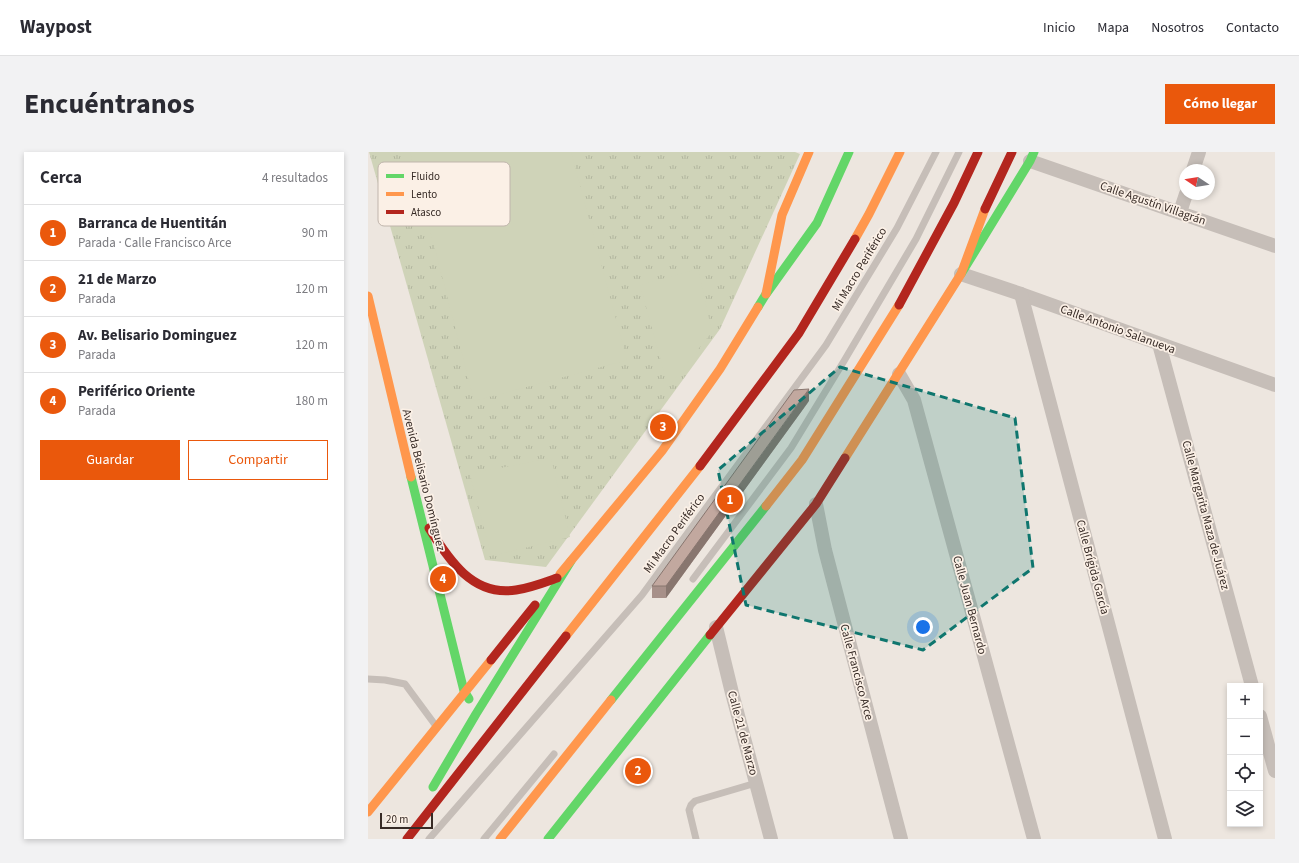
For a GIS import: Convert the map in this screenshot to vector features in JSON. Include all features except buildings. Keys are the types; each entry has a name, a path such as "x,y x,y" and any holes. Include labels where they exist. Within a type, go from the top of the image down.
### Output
{"main road":[{"path":"766,294 782,215 809,152"},
{"path":"371,809 464,691 662,451 720,369 766,294 817,223 849,152"},
{"path":"407,839 720,441 799,333 869,214 900,152"},
{"path":"500,839 802,460 897,310 954,203 978,152"},
{"path":"961,274 987,203 1012,152"},
{"path":"548,839 716,627 816,504 899,374 1032,157"},
{"name":"Avenida Belisario Domínguez","path":"368,296 464,691 476,714"},
{"path":"419,510 448,557 468,578 480,585 498,592 511,591 557,578"},
{"path":"430,793 476,714 571,561"},
{"path":"506,839 536,795"},
{"path":"370,796 371,809"},
{"path":"564,832 577,803"},
{"path":"402,839 422,806"}],"street":[{"path":"1196,164 1199,152"},
{"name":"Calle Agustín Villagrán","path":"1032,157 1275,246"},
{"path":"1180,212 1184,200"},
{"name":"Calle Antonio Salanueva","path":"961,274 1275,385"},
{"name":"Calle Brígida García","path":"1021,294 1165,839"},
{"name":"Calle Margarita Maza de Juárez","path":"1159,344 1251,683"},
{"name":"Calle Juan Bernardo","path":"899,374 914,400 1034,839"},
{"name":"Calle Francisco Arce","path":"816,504 825,550 901,839"},
{"name":"Calle 21 de Marzo","path":"716,627 771,839"},
{"path":"1261,719 1275,771"}],"lane":[{"name":"Mi Macro Periférico","path":"429,839 652,582 826,345 897,228 936,152"},
{"path":"688,586 792,448 916,239 959,152"},
{"path":"368,679 385,680 405,684 437,727"},
{"path":"484,839 560,747"},
{"path":"696,839 689,810 695,801 756,782"}],"highlighted area":[{"path":"840,367 1015,418 1033,568 923,650 746,605 718,470"}],"green space":[{"path":"369,152 795,152 800,154 720,329 546,567 485,560 390,226 510,226 510,162 378,162 378,184"},
{"path":"410,152 571,152 627,360 474,401 429,226 510,226 510,162 413,162"},
{"path":"698,269 712,332 668,387 640,285"},
{"path":"551,458 570,537 491,556 470,474"}],"traffic: fast":[{"path":"758,307 817,223 849,152"},
{"path":"961,274 1034,152"},
{"path":"411,477 464,691 469,699"},
{"path":"611,700 766,506"},
{"path":"433,787 476,714 571,561"},
{"path":"548,839 710,635"}],"traffic: slow":[{"path":"766,294 782,215 809,152"},
{"path":"855,239 900,152"},
{"path":"845,458 961,274 985,209"},
{"path":"368,296 411,477"},
{"path":"766,506 802,460 899,305"},
{"path":"560,574 662,451 720,369 758,307"},
{"path":"566,636 700,466"},
{"path":"368,812 491,660"},
{"path":"500,839 611,700"}],"traffic: jam":[{"path":"899,305 954,203 978,152"},
{"path":"985,209 1012,152"},
{"path":"700,466 799,333 855,239"},
{"path":"710,635 816,504 845,458"},
{"path":"429,528 454,564 464,574 487,588 501,591 516,590 531,587 557,578"},
{"path":"491,660 535,605"},
{"path":"407,839 566,636"}],"place":[{"name":"Av. Belisario Dominguez","path":"663,427"},
{"name":"Barranca de Huentitán","path":"730,500"},
{"name":"Periférico Oriente","path":"443,579"},
{"name":"21 de Marzo","path":"638,771"}]}
